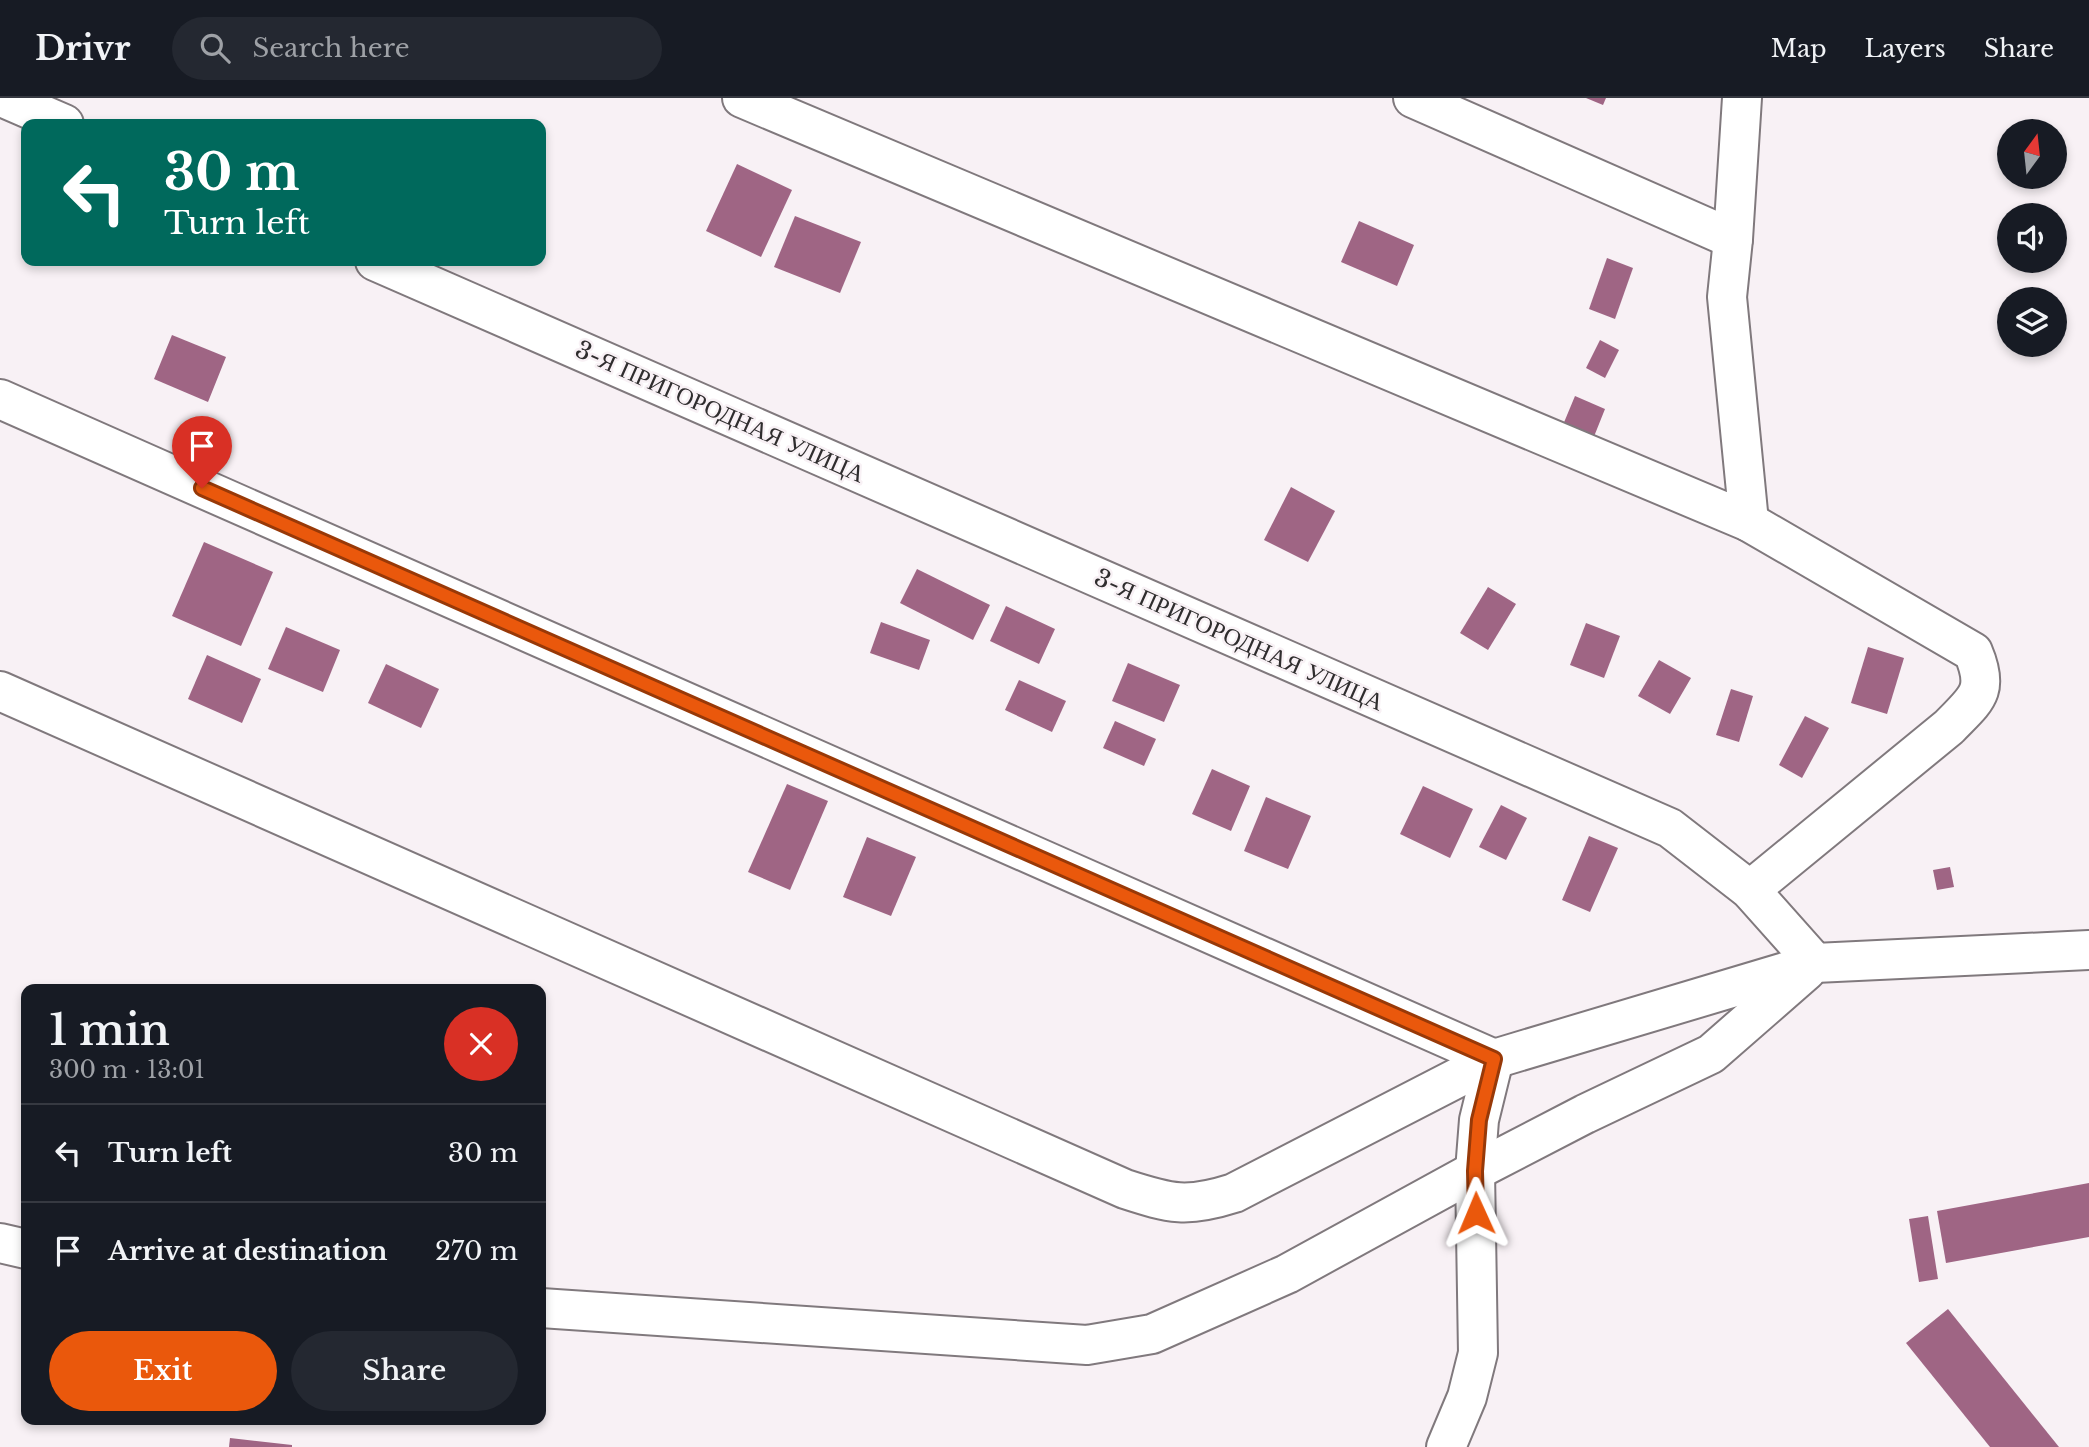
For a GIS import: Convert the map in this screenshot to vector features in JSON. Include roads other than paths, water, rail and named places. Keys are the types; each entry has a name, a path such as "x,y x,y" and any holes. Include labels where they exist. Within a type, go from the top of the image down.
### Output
{"street":[{"path":"4,98 52,119"},
{"path":"742,98 1749,523 1973,652 1982,678 1974,702 1949,727 1750,890"},
{"path":"1413,98 1733,239"},
{"path":"1742,98 1727,297 1749,523"},
{"name":"3-Я ПРИГОРОДНАЯ УЛИЦА","path":"386,266 1670,828 1750,890 1815,962"},
{"path":"0,399 1494,1059"},
{"path":"0,691 1099,1178 1154,1199 1177,1203 1208,1202 1234,1193 1494,1059 1815,962 2089,950"},
{"path":"546,1308 1087,1345 1152,1334 1287,1273 1585,1114 1711,1054 1815,962"},
{"path":"1446,1447 1467,1396 1478,1353 1475,1171 1479,1120 1494,1059"},
{"path":"0,1242 21,1248"}]}
